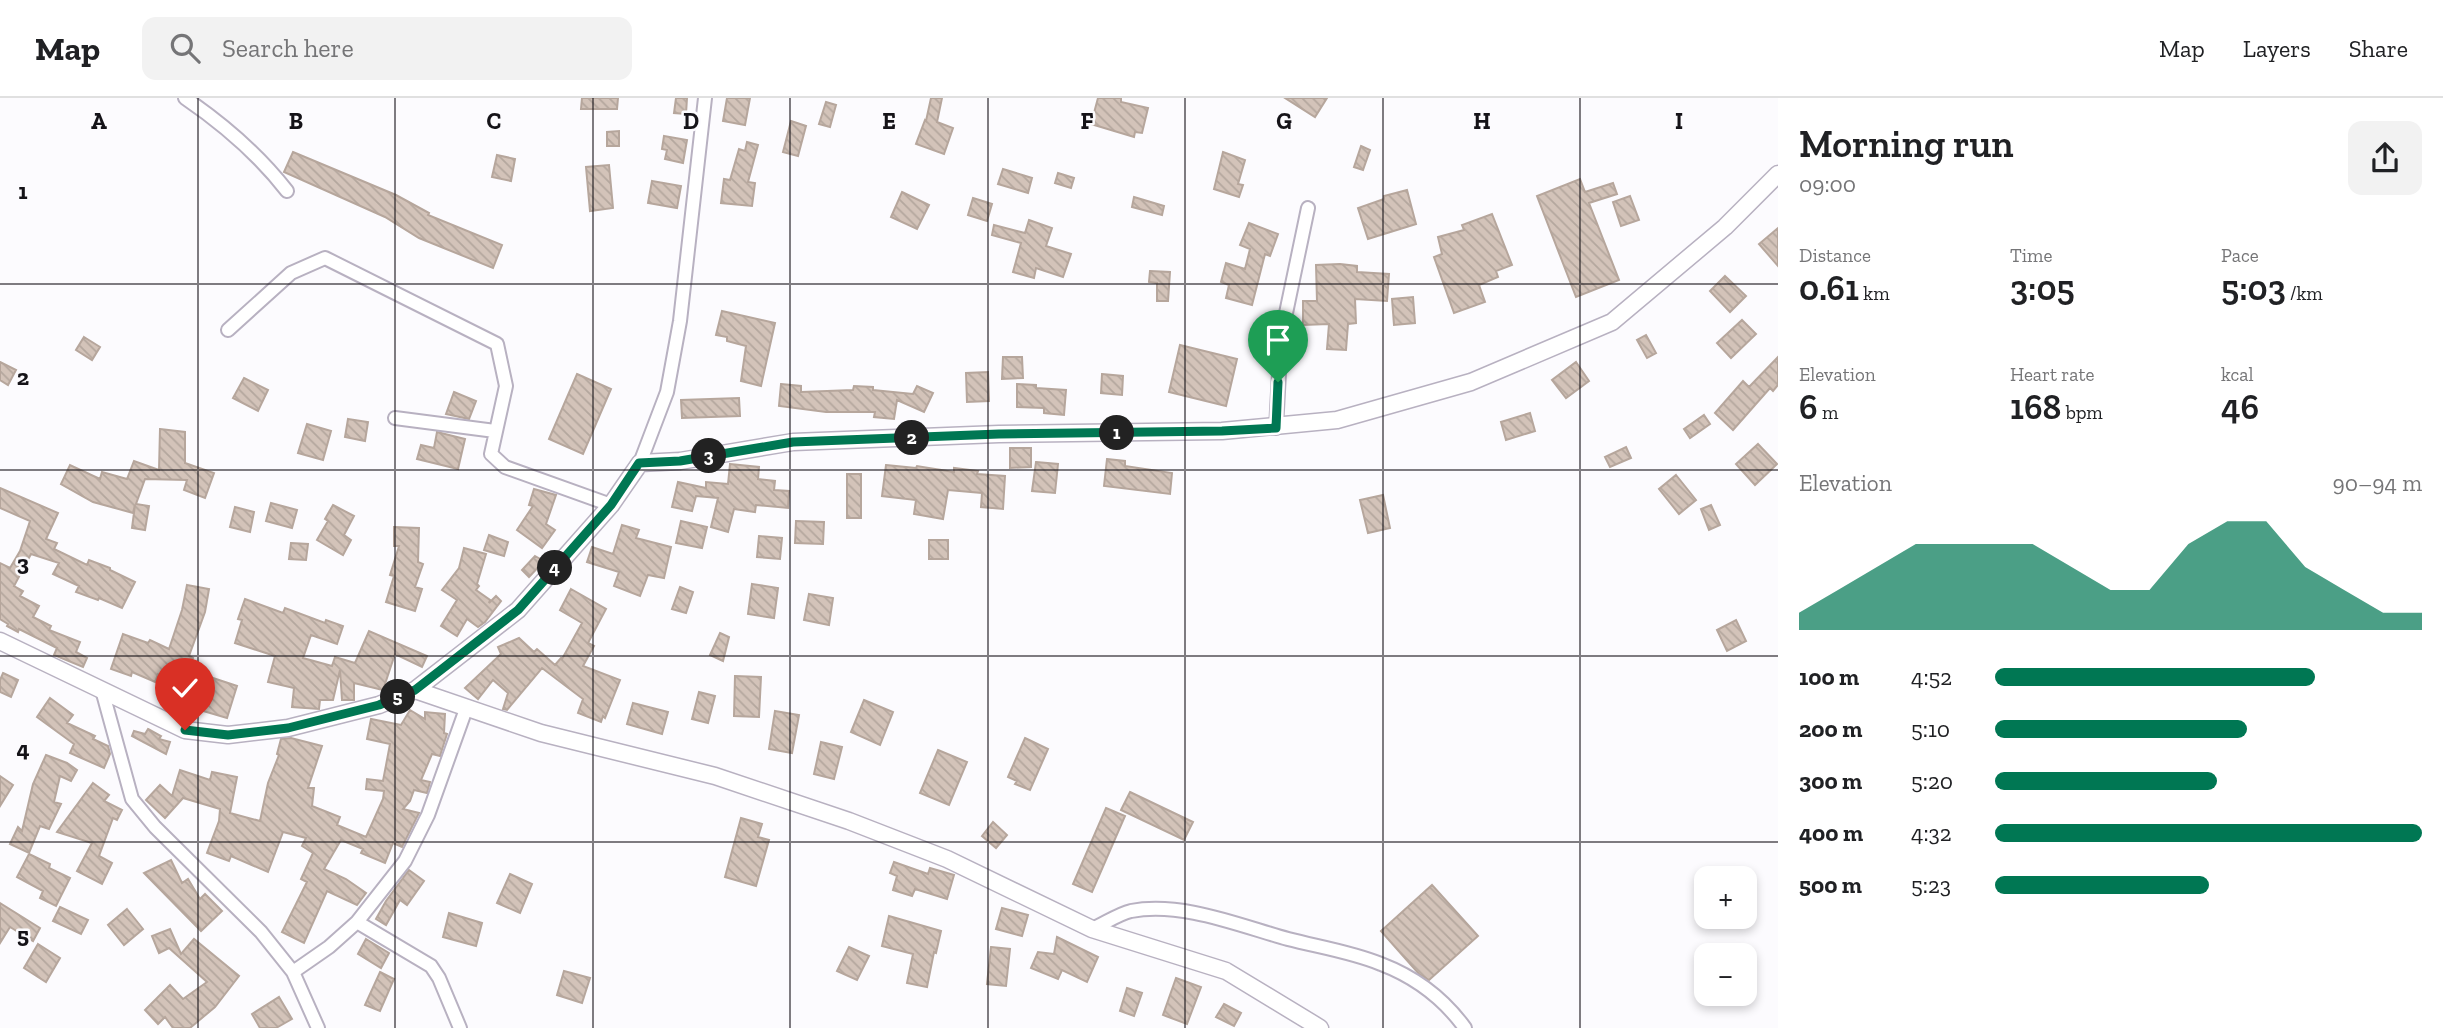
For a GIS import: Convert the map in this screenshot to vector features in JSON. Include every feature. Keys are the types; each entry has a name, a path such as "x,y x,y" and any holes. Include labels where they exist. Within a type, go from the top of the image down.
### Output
{"street":[{"path":"185,98 268,166 287,191"},
{"path":"0,641 185,730 228,735 288,728 379,705 415,690 518,610 611,505 639,463 670,380 680,321 705,98"},
{"path":"639,463 680,461 793,442 999,434 1222,431 1276,428 1337,420 1471,382 1612,322 1725,227 1778,174"},
{"path":"1276,428 1281,337 1308,208"},
{"path":"228,330 291,273 325,258 497,344 506,386 491,454 505,467 611,505"},
{"path":"396,418 495,431"},
{"path":"102,690 132,799 155,827 261,932 293,972 318,1028"},
{"path":"415,690 541,733 715,776 849,821 947,859 1092,929 1226,971 1320,1028"},
{"path":"293,972 329,947 357,922 405,861 428,815 466,709"},
{"path":"1092,929 1130,911 1162,910 1217,916 1255,930 1382,964 1436,995 1451,1008 1465,1028"},
{"path":"357,922 431,966 439,978 460,1028"}],"building":[{"path":"582,98 618,98 617,109 581,109"},
{"path":"676,98 687,98 686,114 674,113"},
{"path":"727,98 750,98 745,125 723,121"},
{"path":"931,98 942,98 937,122 953,128 944,154 916,144 926,121"},
{"path":"1098,98 1121,98 1121,102 1148,108 1142,133 1135,132 1134,137 1091,124"},
{"path":"1285,98 1327,98 1315,117"},
{"path":"826,102 836,105 830,127 819,124"},
{"path":"791,121 806,126 798,156 783,152"},
{"path":"619,131 619,146 607,146 607,132"},
{"path":"664,136 687,140 683,163 665,159 667,150 662,149"},
{"path":"747,142 758,145 748,182 755,183 752,206 721,203 724,179 730,180 739,149 745,151"},
{"path":"1361,146 1370,150 1363,170 1354,167"},
{"path":"293,152 396,195 429,213 428,215 502,245 493,268 419,238 385,217 284,172"},
{"path":"1223,152 1245,160 1238,184 1243,185 1239,197 1214,189"},
{"path":"497,155 515,159 511,181 492,177"},
{"path":"609,165 613,208 590,211 586,167"},
{"path":"1003,169 1032,178 1028,193 998,184"},
{"path":"1058,173 1074,178 1071,188 1055,183"},
{"path":"1580,179 1585,192 1613,183 1617,194 1589,203 1619,280 1576,297 1537,196"},
{"path":"652,181 681,186 677,208 648,203"},
{"path":"1407,190 1416,224 1368,239 1358,208 1384,199 1384,196"},
{"path":"902,192 929,205 917,229 891,217"},
{"path":"1630,196 1639,220 1621,226 1613,202"},
{"path":"1134,197 1164,206 1162,215 1132,207"},
{"path":"973,198 992,204 987,221 968,215"},
{"path":"1492,214 1512,265 1496,271 1498,277 1479,285 1485,302 1454,313 1434,257 1442,254 1438,237 1464,230 1462,225"},
{"path":"1029,220 1052,228 1046,246 1071,254 1063,277 1036,268 1034,278 1013,272 1021,243 992,235 994,225 1025,233"},
{"path":"1249,223 1278,234 1270,256 1265,254 1252,305 1226,298 1229,285 1221,282 1226,263 1245,269 1250,249 1240,245"},
{"path":"1778,228 1778,266 1759,244"},
{"path":"1316,265 1357,266 1357,272 1389,274 1387,301 1355,299 1356,323 1348,324 1346,350 1327,349 1329,324 1303,325 1303,301 1317,301"},
{"path":"1150,271 1170,272 1168,301 1157,301 1157,283 1149,282"},
{"path":"1725,276 1746,296 1730,312 1710,291"},
{"path":"1413,297 1415,323 1394,325 1392,299"},
{"path":"722,311 775,323 761,386 741,381 746,346 716,335"},
{"path":"1742,320 1756,334 1731,358 1717,343"},
{"path":"1646,335 1656,353 1647,358 1637,340"},
{"path":"84,337 100,347 92,360 76,350"},
{"path":"1180,345 1237,359 1226,406 1169,392"},
{"path":"1003,357 1022,357 1023,378 1002,379"},
{"path":"1778,357 1778,385 1773,391 1770,388 1733,430 1715,413 1743,381 1749,387"},
{"path":"0,362 16,370 8,385 0,380"},
{"path":"1576,362 1589,381 1566,398 1552,380"},
{"path":"988,372 989,401 967,402 966,373"},
{"path":"577,374 611,389 583,454 549,439"},
{"path":"1102,374 1123,376 1122,395 1101,393"},
{"path":"244,378 268,390 258,411 233,398"},
{"path":"781,384 801,386 801,392 853,390 854,386 913,394 917,386 933,393 924,412 897,400 894,419 874,417 875,412 826,412 779,406"},
{"path":"1017,384 1066,390 1064,415 1044,413 1044,408 1017,407"},
{"path":"454,392 476,401 469,419 446,414"},
{"path":"739,398 740,416 682,418 681,400"},
{"path":"1530,413 1535,431 1506,440 1501,422"},
{"path":"1704,415 1710,424 1690,438 1684,429"},
{"path":"348,419 368,422 365,441 345,437"},
{"path":"307,424 331,431 323,460 298,453"},
{"path":"160,429 185,432 185,463 214,473 205,498 184,490 187,480 145,479 136,504 149,506 145,530 132,528 135,505 133,513 93,502 61,484 70,465 100,479 102,472 127,479 134,461 159,470"},
{"path":"437,432 465,439 458,469 417,459 421,445 434,448"},
{"path":"1758,444 1777,464 1755,485 1736,464"},
{"path":"1626,447 1631,458 1610,467 1605,457"},
{"path":"1010,448 1031,448 1031,467 1010,468"},
{"path":"1107,459 1125,461 1125,466 1172,473 1170,494 1104,486"},
{"path":"1036,462 1058,464 1055,493 1032,491"},
{"path":"730,464 759,467 758,479 775,481 774,490 789,491 788,508 756,505 755,512 734,509 728,532 711,527 718,498 696,496 692,511 672,507 678,482 706,488 706,482 728,484"},
{"path":"886,465 917,466 954,472 954,468 978,471 977,474 1005,476 1003,509 981,507 982,493 948,490 943,519 914,514 916,500 882,496"},
{"path":"847,474 861,474 861,518 847,518"},
{"path":"1676,475 1696,500 1679,514 1659,489"},
{"path":"0,488 58,513 46,539 57,543 54,549 87,565 89,560 110,568 135,582 122,608 76,592 79,586 53,574 59,563 31,554 14,586 23,591 20,596 39,606 33,617 51,626 49,630 80,642 76,652 87,658 83,667 54,655 57,648 19,629 18,632 0,619 0,563 10,568 20,551 30,521 0,508"},
{"path":"534,489 556,495 546,524 555,530 542,548 517,530 533,506 529,505"},
{"path":"1383,495 1390,528 1368,533 1360,500"},
{"path":"271,503 297,510 292,528 266,521"},
{"path":"333,505 354,516 344,535 351,540 343,555 317,540 328,521 325,519"},
{"path":"1711,505 1720,525 1709,530 1701,509"},
{"path":"235,507 254,512 250,532 230,527"},
{"path":"681,521 707,527 702,548 676,543"},
{"path":"796,521 824,522 823,544 795,543"},
{"path":"622,525 639,530 636,538 671,547 664,578 648,575 640,596 614,586 619,572 587,562 592,547 613,554"},
{"path":"394,527 419,528 418,562 423,564 415,587 422,589 415,611 386,602 394,576 390,575 399,546 394,546"},
{"path":"489,535 508,542 504,556 484,550"},
{"path":"759,536 782,538 780,559 757,557"},
{"path":"929,540 948,540 948,559 929,559"},
{"path":"291,543 308,544 306,560 289,559"},
{"path":"464,548 486,554 476,590 490,600 489,603 496,596 501,601 478,627 467,619 457,636 441,626 457,600 442,590 459,568"},
{"path":"535,556 544,561 529,577 522,570"},
{"path":"752,584 778,588 774,618 748,614"},
{"path":"187,585 209,589 205,612 189,656 193,658 182,685 158,674 155,682 132,672 131,676 111,669 123,634 148,643 150,640 169,649"},
{"path":"680,587 693,592 686,613 672,609"},
{"path":"571,589 606,609 588,643 594,646 583,666 620,680 601,722 578,713 583,699 542,668 507,710 503,709 508,693 493,680 478,699 465,688 501,654 498,647 519,638 534,652 537,649 555,665 562,659 582,623 560,610"},
{"path":"809,594 833,598 829,625 804,620"},
{"path":"245,599 283,613 285,608 325,623 326,620 343,626 337,644 311,635 303,658 332,666 335,657 355,663 369,631 427,656 422,667 395,654 383,690 354,683 354,700 342,700 340,670 333,700 320,700 319,709 292,707 294,688 268,682 275,656 235,643 242,620 238,619"},
{"path":"1736,620 1746,641 1727,651 1717,630"},
{"path":"720,633 729,637 723,661 710,655"},
{"path":"3,673 18,680 11,697 0,692"},
{"path":"735,676 761,677 759,717 734,716"},
{"path":"210,677 237,686 227,718 200,710"},
{"path":"699,692 715,696 708,723 692,719"},
{"path":"50,698 73,715 67,723 95,736 93,739 108,746 110,754 104,768 70,753 74,744 37,717"},
{"path":"864,700 893,712 880,745 851,732"},
{"path":"633,703 668,712 662,734 627,724"},
{"path":"410,710 425,719 425,712 445,714 444,733 447,734 440,756 432,754 421,780 430,782 427,793 414,790 403,809 419,813 402,847 393,843 385,863 361,853 363,849 341,840 324,869 346,879 366,893 357,905 327,891 304,943 282,932 307,882 301,879 313,853 302,846 306,838 283,832 268,872 231,856 229,861 207,853 219,821 220,809 183,798 165,818 146,800 160,785 172,796 180,770 210,780 212,772 237,777 230,813 260,821 281,739 291,738 322,746 308,788 314,788 312,806 340,817 337,825 366,837 384,791 366,789 367,779 383,781 390,744 367,739 371,719 401,725"},
{"path":"775,711 799,715 792,753 769,749"},
{"path":"148,729 161,736 159,739 170,742 166,754 132,736 134,731 145,734"},
{"path":"1025,738 1048,749 1030,790 1015,784 1017,781 1008,777"},
{"path":"821,742 842,747 834,779 814,774"},
{"path":"938,750 967,762 949,805 920,793"},
{"path":"46,755 77,770 71,781 60,776 54,802 61,804 49,829 40,826 29,853 10,844 18,827 22,831 33,784"},
{"path":"0,776 13,785 0,806"},
{"path":"93,783 109,795 104,801 122,810 117,820 113,818 99,856 112,863 102,884 77,871 92,843 57,832"},
{"path":"1130,792 1193,822 1184,840 1121,810"},
{"path":"1106,808 1125,816 1092,892 1073,884"},
{"path":"741,818 762,824 758,837 769,840 756,886 725,877"},
{"path":"993,822 1007,835 996,848 982,836"},
{"path":"29,854 70,878 56,906 40,898 43,891 17,877"},
{"path":"171,860 182,883 188,879 200,899 205,894 222,911 201,931 144,873"},
{"path":"894,862 928,874 930,868 954,875 947,899 915,889 912,896 893,890 897,876 890,873"},
{"path":"409,870 424,881 407,905 400,900 386,925 376,919"},
{"path":"510,874 532,884 520,913 497,903"},
{"path":"1432,885 1478,936 1429,980 1419,974 1381,931"},
{"path":"0,903 40,928 33,941 10,927 0,943"},
{"path":"60,907 88,920 81,934 53,921"},
{"path":"1002,908 1028,915 1022,936 996,929"},
{"path":"127,909 143,929 124,945 108,925"},
{"path":"449,913 482,923 476,946 443,937"},
{"path":"889,916 941,931 927,987 907,983 913,954 882,946"},
{"path":"170,929 181,954 194,939 239,976 215,1007 190,1028 173,1028 165,1017 158,1024 145,1010 170,985 183,999 207,982 169,948 159,953 152,936"},
{"path":"1057,937 1098,957 1087,982 1062,970 1058,979 1031,968 1038,952 1054,954"},
{"path":"366,939 389,953 381,968 358,954"},
{"path":"38,944 60,958 46,982 24,968"},
{"path":"849,947 869,956 857,980 837,971"},
{"path":"991,947 1010,949 1006,986 987,984"},
{"path":"564,971 590,978 582,1003 557,995"},
{"path":"380,972 394,979 380,1011 365,1005"},
{"path":"1176,978 1201,987 1187,1024 1163,1015"},
{"path":"1127,988 1142,993 1134,1016 1120,1011"},
{"path":"279,997 292,1019 276,1028 260,1028 252,1014"},
{"path":"1224,1004 1241,1013 1234,1026 1216,1017"}],"route":[{"path":"185,730 228,735 288,728 379,705 415,690 518,610 611,505 639,463 680,461 793,442 1276,428 1278,382"}]}
